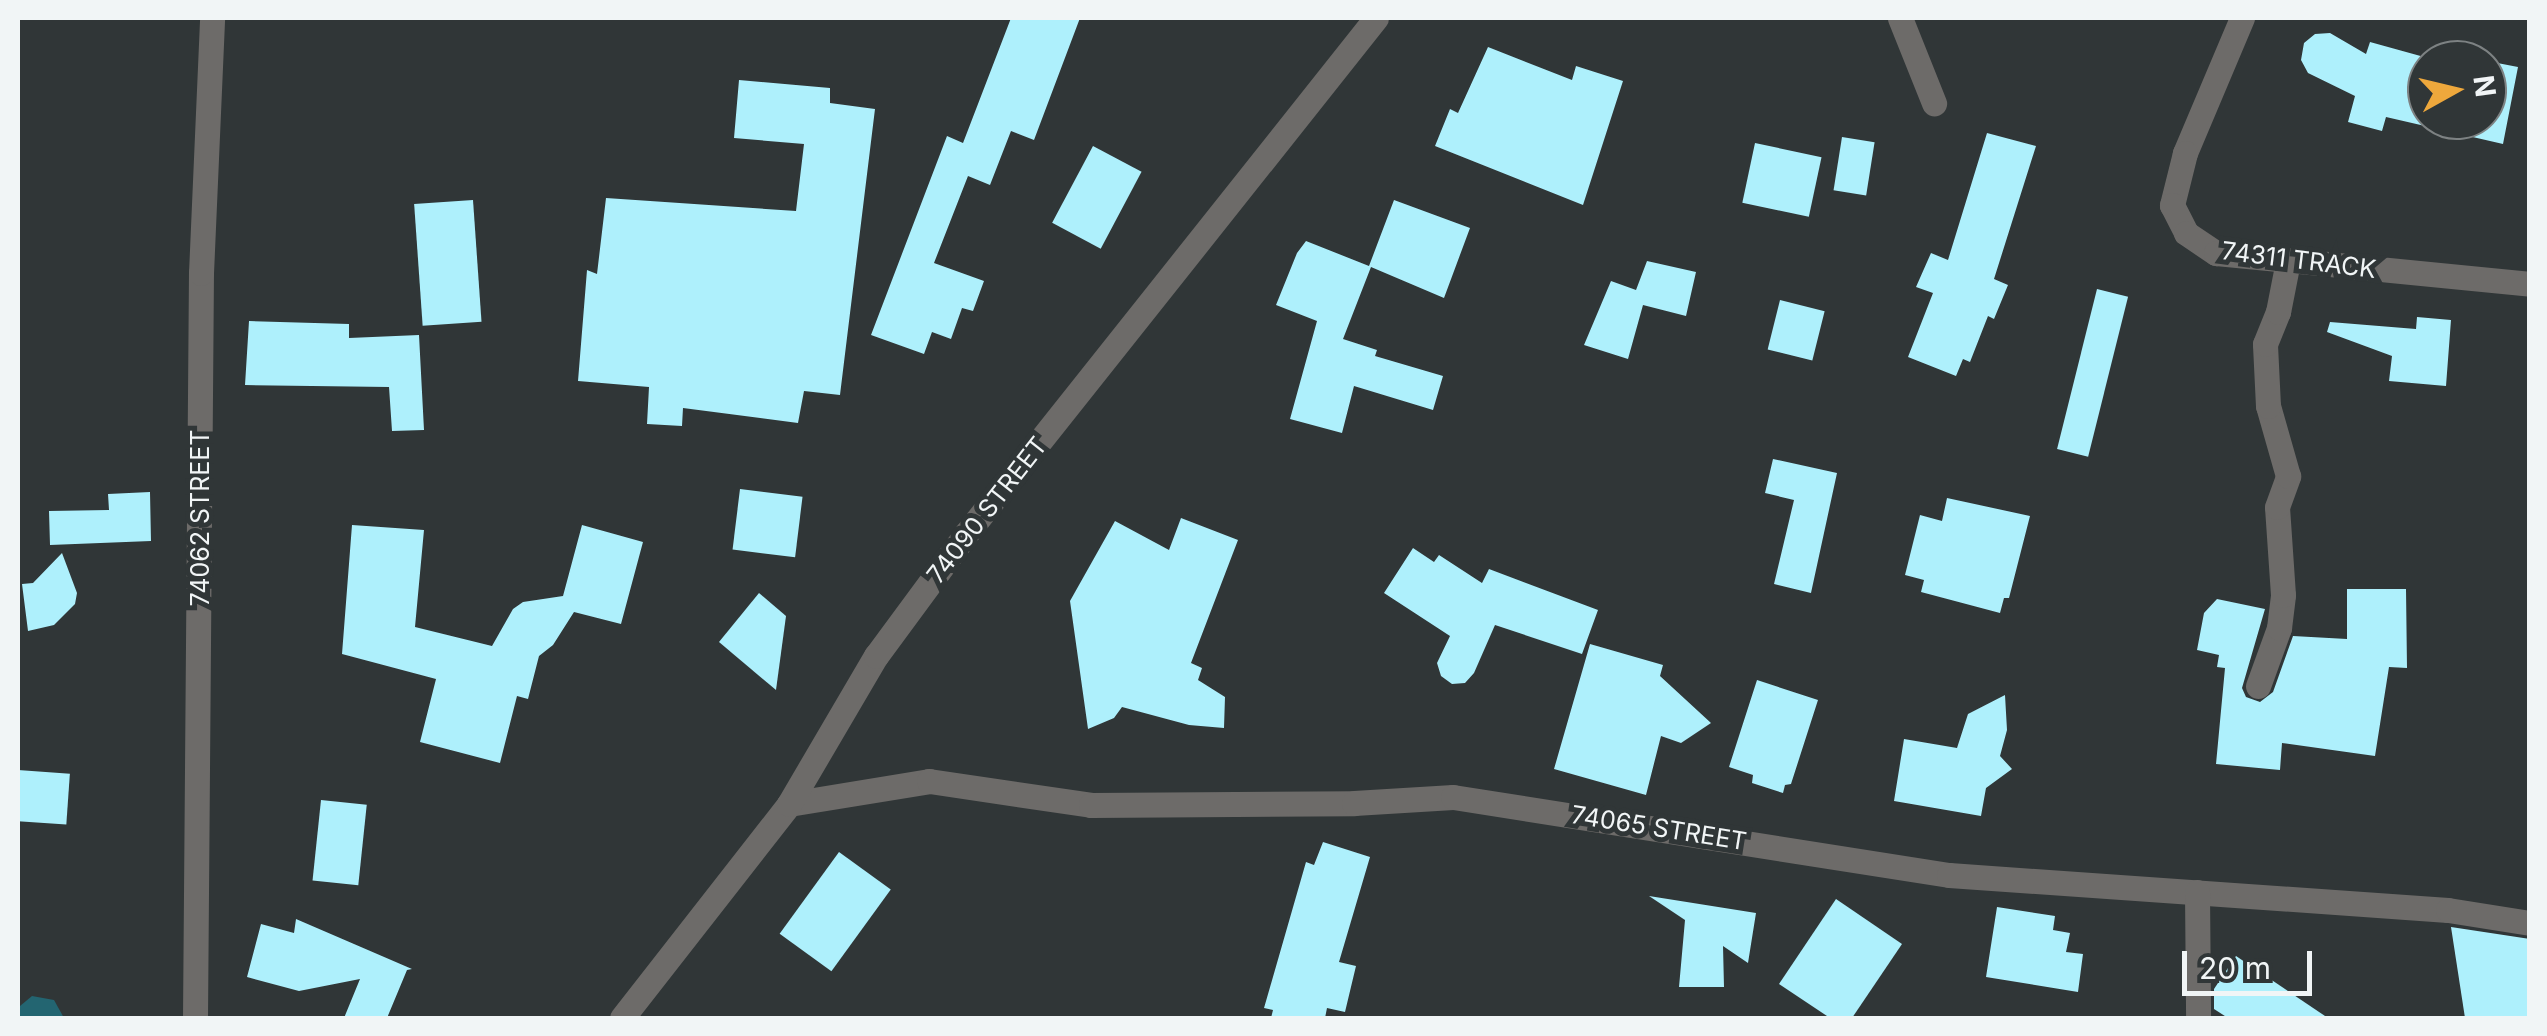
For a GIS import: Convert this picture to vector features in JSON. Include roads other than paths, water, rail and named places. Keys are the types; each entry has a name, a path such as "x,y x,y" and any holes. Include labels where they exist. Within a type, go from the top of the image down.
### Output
{"street":[{"name":"74062 STREET","path":"195,1018 201,273 212,18"},
{"name":"74090 STREET","path":"622,1018 789,804 876,656 966,534 1376,18"},
{"path":"1900,18 1934,103"},
{"name":"74311 TRACK","path":"2242,18 2185,153 2172,205 2186,234 2216,252 2530,284"},
{"path":"2258,686 2279,628 2283,595 2277,508 2288,476 2268,406 2265,344 2278,312 2288,262"},
{"name":"74065 STREET","path":"789,804 928,780 1091,805 1354,803 1453,798 1949,875 2448,910 2530,923"},
{"path":"2197,892 2198,1018"}],"water":[{"path":"32,996 54,1000 64,1018 18,1018 20,1006"}]}
